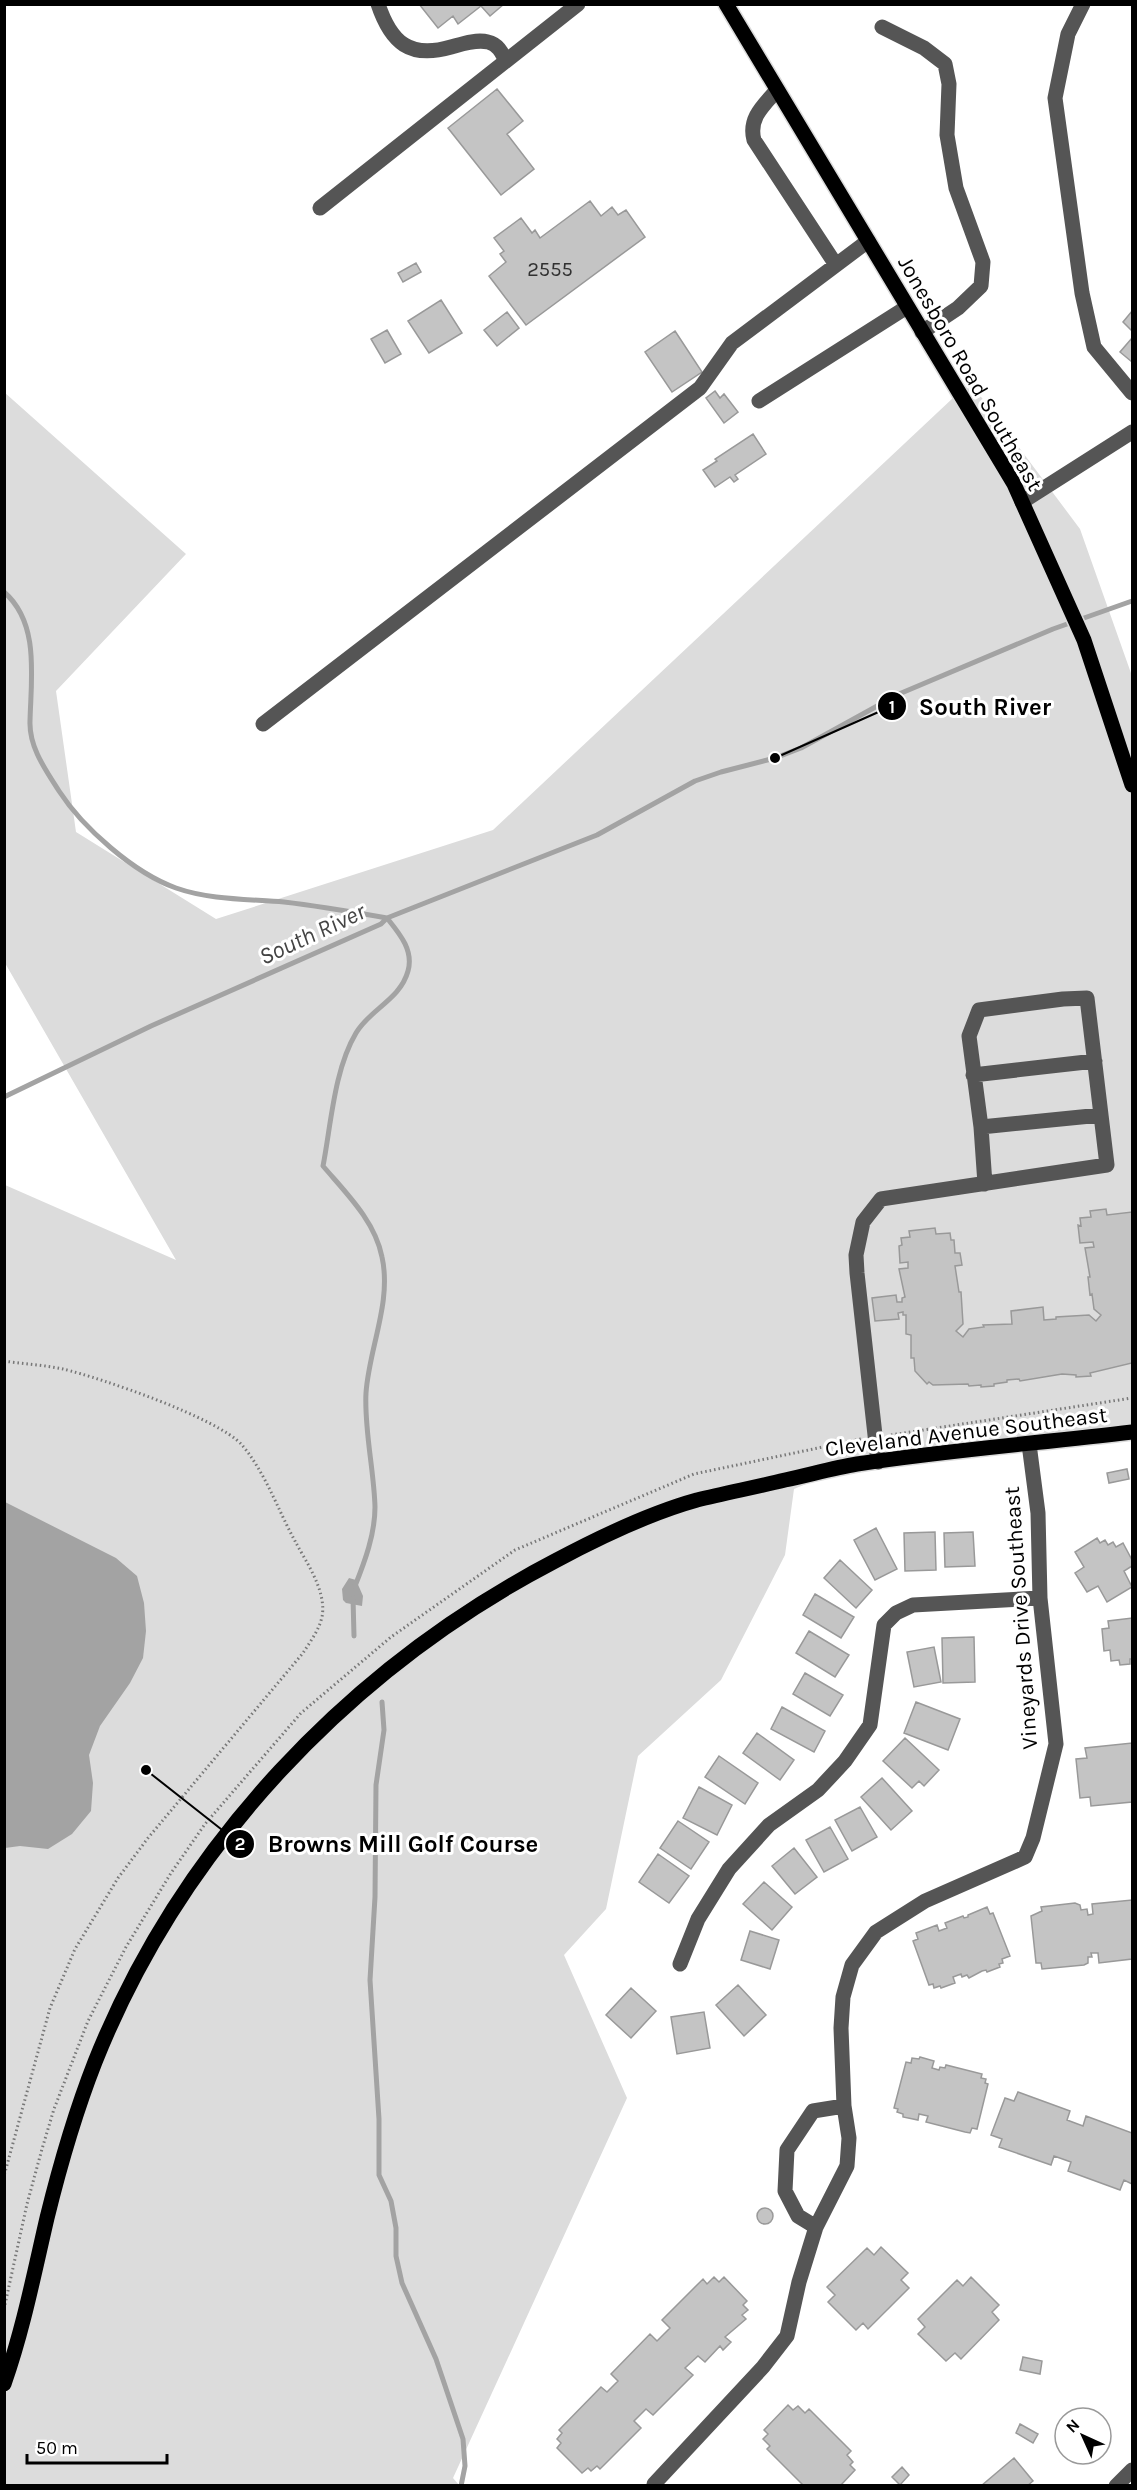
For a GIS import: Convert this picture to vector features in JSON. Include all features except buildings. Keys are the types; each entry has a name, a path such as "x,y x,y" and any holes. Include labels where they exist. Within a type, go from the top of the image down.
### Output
{"main road":[{"name":"Jonesboro Road Southeast","path":"726,4 1014,484 1084,640 1132,786"},
{"name":"Cleveland Avenue Southeast","path":"4,2384 21,2336 47,2216 72,2124 96,2059 130,1986 173,1910 221,1840 280,1771 342,1708 424,1641 504,1588 587,1544 694,1501 854,1464 1132,1432"}],"street":[{"path":"378,4 390,34 410,48 435,52 470,42 489,42 500,49 506,61"},
{"path":"320,208 578,4"},
{"path":"1083,4 1068,34 1055,98 1082,293 1094,347 1132,393"},
{"path":"882,27 924,48 945,64 949,84 947,135 956,188 982,262 981,286 958,308 922,332"},
{"path":"777,90 755,116 751,129 754,140 836,265"},
{"path":"263,724 700,388 732,343 868,241"},
{"path":"759,401 907,307"},
{"path":"1022,502 1132,432"},
{"path":"878,1461 857,1273 856,1256 862,1222 881,1199 985,1184 1107,1165 1087,998 978,1010 969,1036 981,1127 985,1184"},
{"path":"973,1075 1095,1061"},
{"path":"981,1127 1101,1115"},
{"name":"Vineyards Drive Southeast","path":"654,2484 764,2367 787,2336 799,2282 816,2227 847,2166 849,2138 844,2106 841,2028 843,1997 852,1965 876,1932 925,1901 1025,1857 1033,1838 1056,1744 1040,1598 1038,1513 1029,1444"},
{"path":"680,1964 698,1919 729,1869 769,1825 818,1790 845,1761 870,1725 884,1625 896,1613 913,1605 1040,1598"},
{"path":"816,2227 798,2216 785,2191 787,2150 813,2110 844,2106"},
{"path":"1116,2486 1132,2470"}],"path":[{"path":"4,1361 64,1370 115,1386 216,1425 232,1435 257,1466 312,1573 321,1599 322,1616 317,1630 303,1653 148,1838 124,1870 75,1949 50,2008 4,2176"},
{"path":"4,2309 27,2204 58,2098 88,2021 126,1947 171,1873 206,1824 301,1713 391,1637 515,1550 694,1474 875,1437 1132,1398"}],"shaded area":[{"path":"970,382 1080,529 1132,676 1132,1424 866,1459 794,1489 785,1555 721,1680 638,1756 606,1909 564,1955 627,2098 453,2478 459,2485 5,2485 5,1185 176,1260 5,963 4,392 186,554 56,691 76,832 216,919 493,830"},
{"path":"5,1502 116,1558 137,1576 144,1603 146,1631 143,1658 130,1683 100,1726 89,1755 93,1783 91,1811 72,1834 48,1849 20,1846 5,1848"},
{"path":"349,1578 356,1580 363,1596 362,1606 346,1603 343,1600 342,1589"}],"waterway":[{"path":"4,592 23,619 28,635 32,669 30,731 35,749 59,791 95,834 143,872 176,888 216,897 284,902 387,918 407,949 409,963 404,981 392,997 362,1025 349,1048 334,1098 323,1166 350,1197 373,1231 382,1257 384,1274 382,1308 366,1393 366,1421 375,1517 369,1547 355,1586"},
{"name":"South River","path":"4,1097 151,1026 381,924 387,918 597,835 695,781 775,758 801,748 899,694 1053,629 1132,601"},
{"path":"353,1598 354,1636"},
{"path":"382,1702 384,1730 376,1785 375,1897 370,1980 379,2119 379,2175 391,2201 396,2228 396,2256 402,2283 436,2359 463,2439 465,2466 461,2486"}],"place":[{"name":"South River","path":"775,758"},
{"name":"Browns Mill Golf Course","path":"146,1770"}]}
